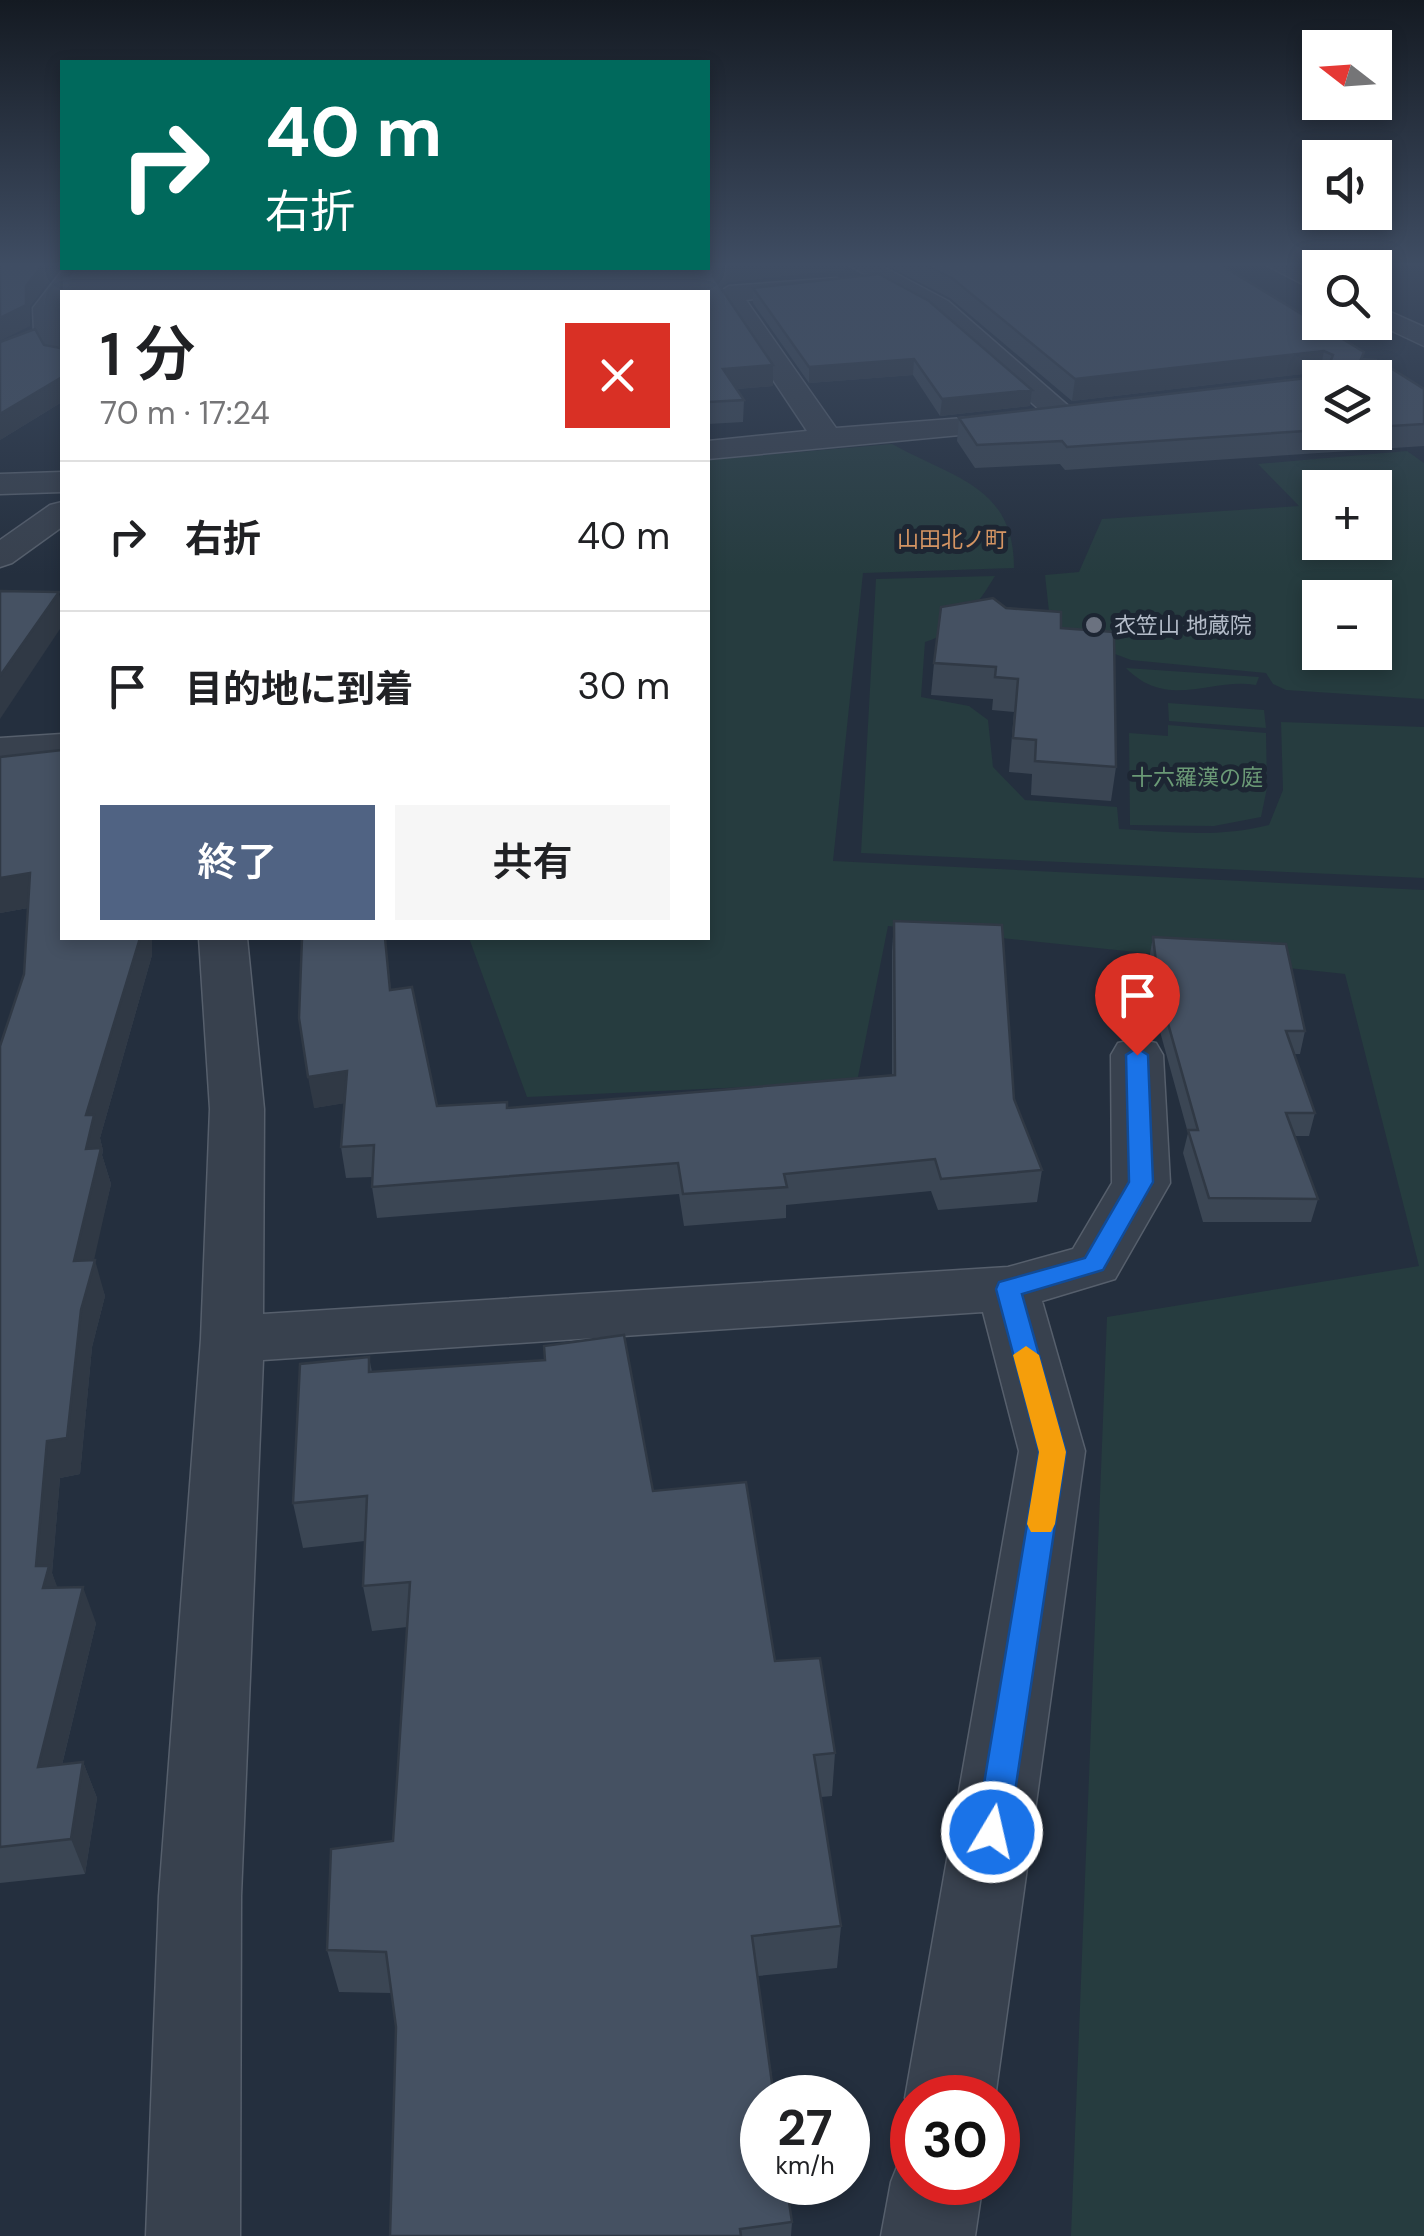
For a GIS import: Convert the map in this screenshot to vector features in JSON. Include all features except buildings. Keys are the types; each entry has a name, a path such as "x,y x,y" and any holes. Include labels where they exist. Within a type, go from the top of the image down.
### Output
{"street":[{"path":"778,366 828,440"},
{"path":"1007,366 1065,416"},
{"path":"710,450 1104,411"},
{"path":"0,484 60,482"},
{"path":"0,556 59,517"},
{"path":"0,751 60,747"},
{"path":"193,2236 200,1896 232,1339 238,1109 223,940"},
{"path":"232,1339 1008,1289 1094,1264 1141,1182 1137,1055"},
{"path":"954,2075 1052,1452 1008,1289"},
{"path":"928,2236 933,2205"}],"green space":[{"path":"892,444 977,488 1004,519 1011,541 1014,568 863,573 833,861 1424,890 1424,2236 1071,2236 1107,1317 1419,1266 1345,974 888,926 857,1082 527,1097 470,940 710,940 710,460"},
{"path":"1407,451 1424,463 1424,699 1286,690 1273,684 1266,673 1131,660 1051,630 1045,575 1079,572 1102,519 1299,506 1258,464"},
{"path":"995,576 957,624 925,642 921,697 969,706 988,720 993,767 1025,800 1117,807 1119,829 1194,833 1250,829 1269,825 1283,790 1281,722 1424,727 1424,878 861,853 876,579"},
{"path":"1126,668 1259,677 1256,685 1174,690 1142,681"},
{"path":"1168,703 1264,710 1266,728 1169,721"},
{"name":"十六羅漢の庭","path":"1168,725 1266,733 1267,788 1261,817 1214,826 1130,825 1129,733 1168,736"}],"slow traffic":[{"path":"1026,1355 1052,1452 1041,1524"}],"place":[{"name":"衣笠山 地蔵院","path":"1094,625"}],"district":[{"name":"山田北ノ町","path":"952,539"}],"route":[{"path":"992,1832 1052,1452 1008,1289 1094,1264 1141,1182 1137,1055"}]}
